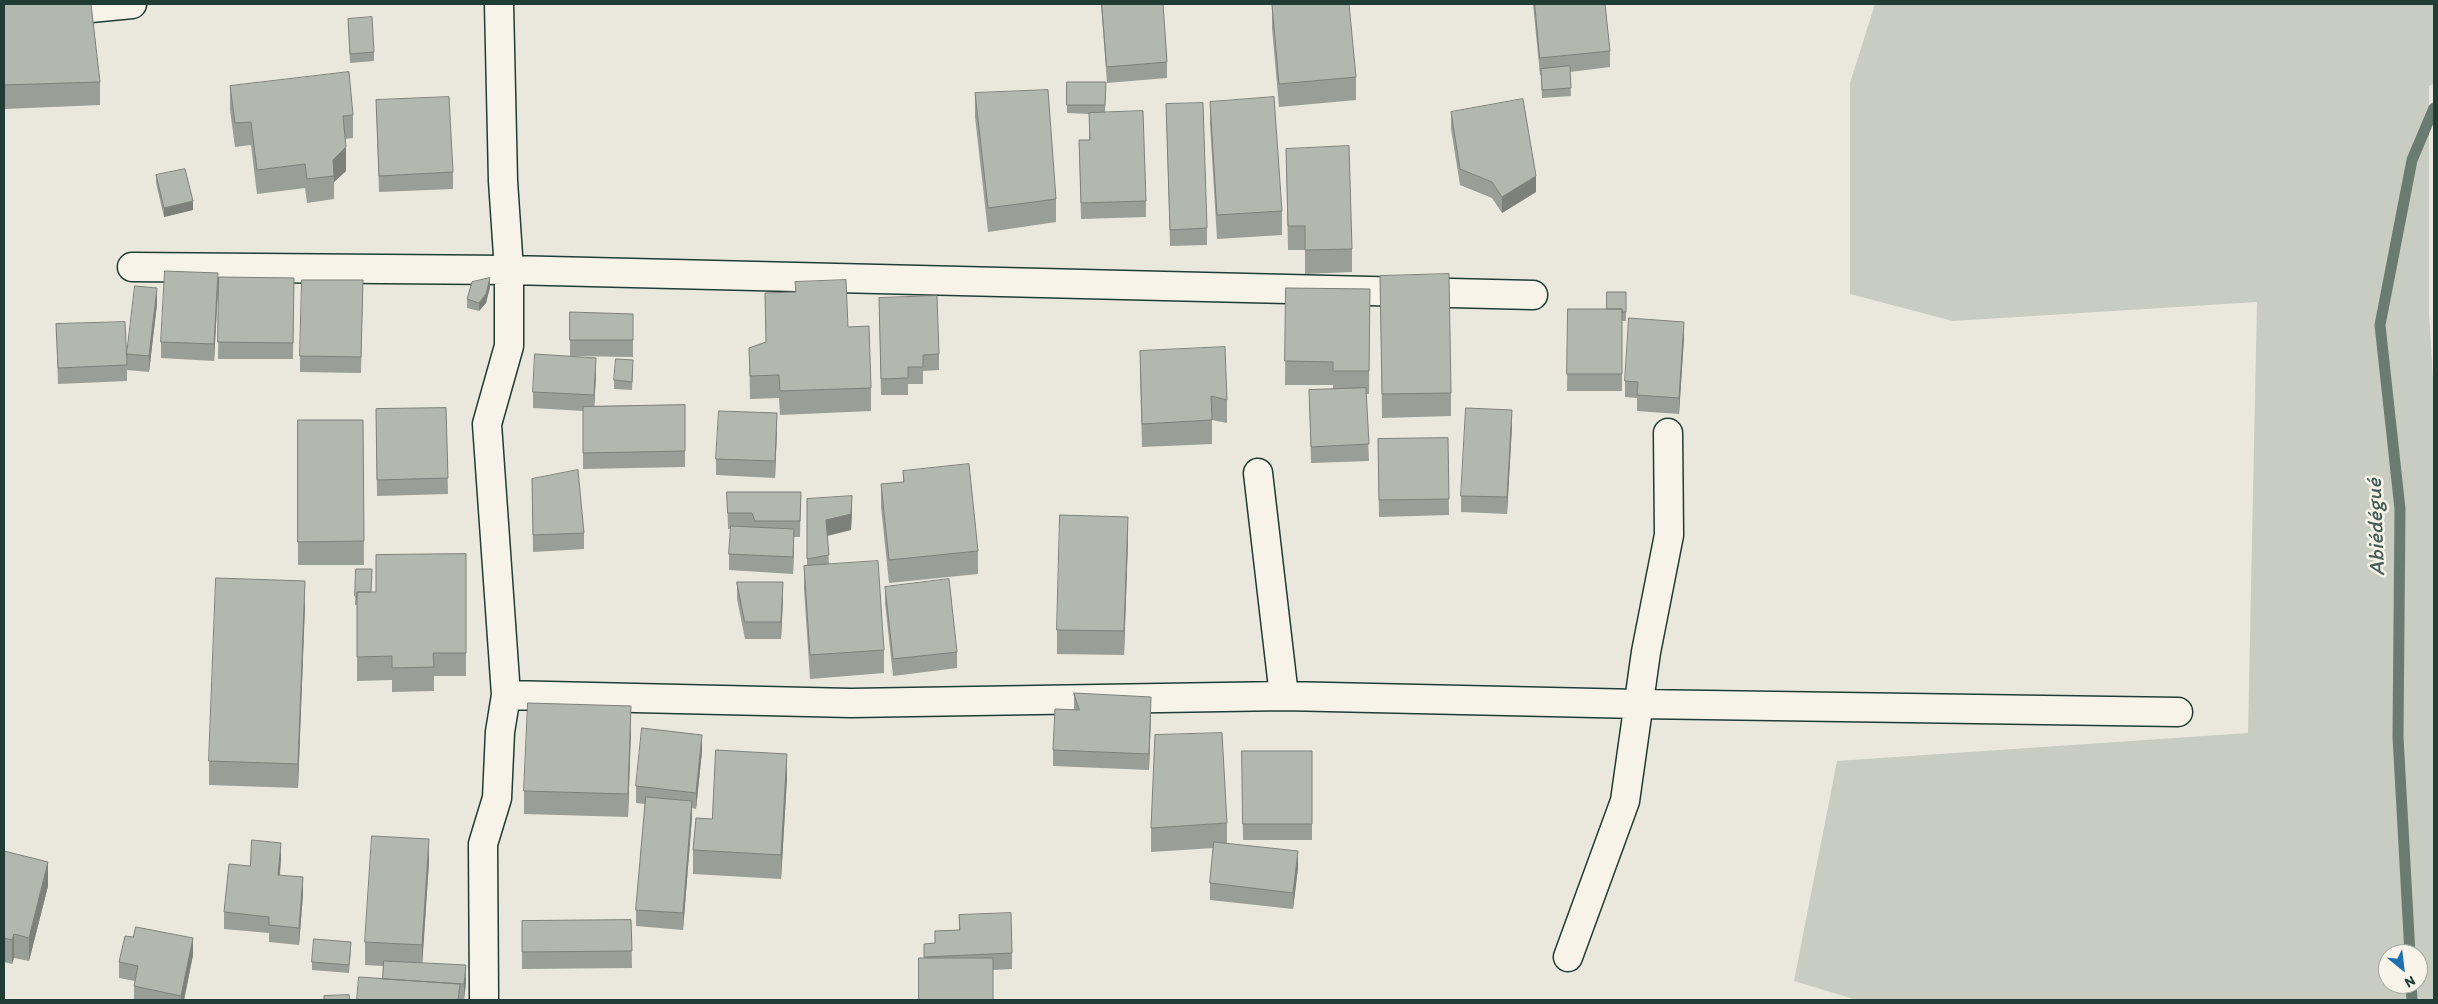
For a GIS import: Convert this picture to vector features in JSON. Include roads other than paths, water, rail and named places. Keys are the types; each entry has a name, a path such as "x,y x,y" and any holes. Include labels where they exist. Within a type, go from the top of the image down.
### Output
{"street":[{"path":"4,9 70,10 132,4"},
{"path":"484,1000 483,844 497,798 500,732 506,695 487,424 509,346 509,270 503,181 499,4"},
{"path":"132,267 509,270 1533,295"},
{"path":"1568,957 1625,801 1646,652 1669,535 1668,433"},
{"path":"1258,473 1284,696"},
{"path":"506,695 851,703 1284,696 1639,704 2178,712"}],"waterway":[{"name":"Abiédégué","path":"2409,944 2398,737 2400,509 2380,325 2412,160 2434,108"},
{"name":"Abiédégué","path":"2412,994 2412,1000"}]}
